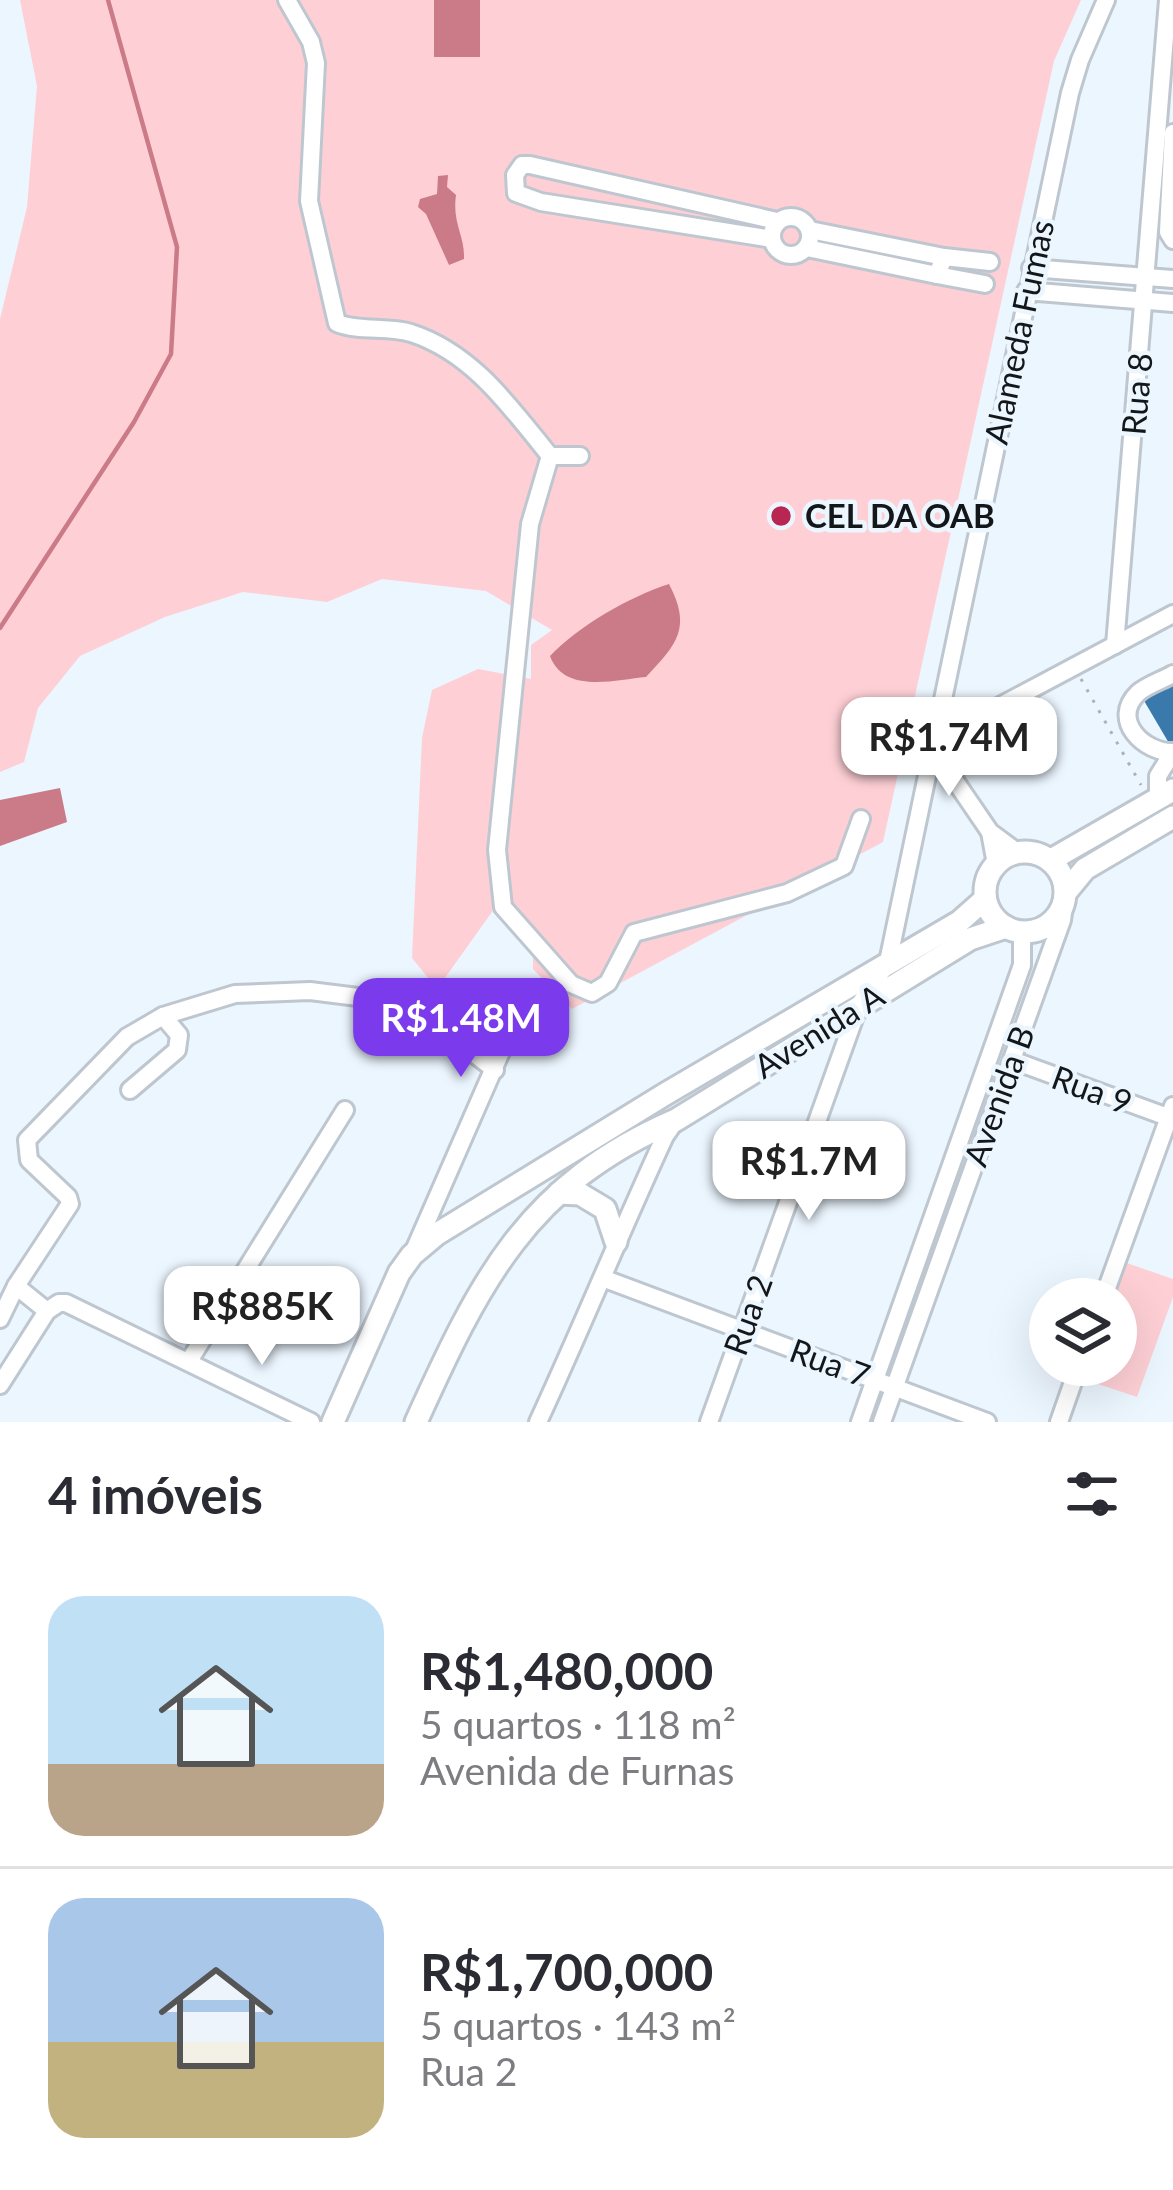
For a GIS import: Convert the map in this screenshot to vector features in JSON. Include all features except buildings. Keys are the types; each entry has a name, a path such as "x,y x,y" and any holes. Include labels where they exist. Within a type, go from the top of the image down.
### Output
{"main road":[{"path":"1051,860 1158,794"},
{"path":"1065,899 1064,878 1041,854 1017,852 989,874 985,899 992,915 1014,930 1052,923 1085,869 1173,817"},
{"name":"Avenida A","path":"412,1255 437,1234 972,914 985,899"},
{"name":"Avenida A","path":"676,1120 970,939 1014,930"},
{"path":"416,1422 464,1316 513,1238 559,1193 636,1137 676,1120"},
{"path":"559,1193 580,1194 605,1208 616,1242"},
{"path":"333,1422 399,1273 412,1255"}],"street":[{"path":"287,0 311,42 316,63 309,201 337,323 404,331 445,345 493,386 550,457"},
{"name":"Alameda Fumas","path":"888,962 1031,268 1075,76 1106,0"},
{"name":"Rua 8","path":"1115,645 1168,0"},
{"path":"1173,134 1168,232 1173,239"},
{"path":"775,230 530,165 522,165 515,175 516,193 541,202 775,230 796,217 808,239 941,266 985,284"},
{"path":"775,230 784,254 796,255 808,239"},
{"path":"941,266 991,262"},
{"path":"1031,268 1173,279"},
{"path":"1026,291 1173,304"},
{"path":"550,457 580,456"},
{"path":"550,457 530,524 497,850 503,907 571,984 592,994 608,983 634,933 787,893 844,866 861,819"},
{"path":"1017,852 991,832 935,745 1173,614"},
{"path":"1173,674 1138,693 1130,724 1141,744 1161,753 1173,752"},
{"path":"1158,794 1158,776 1173,752"},
{"path":"991,832 996,864"},
{"name":"Avenida B","path":"882,1422 1062,920 1065,899"},
{"name":"Avenida B","path":"860,1422 1022,965 1014,930"},
{"name":"Rua 2","path":"710,1422 859,1005 888,962"},
{"path":"412,1255 529,990"},
{"path":"0,1319 70,1204 29,1160 30,1134 127,1037 163,1016 235,994 310,991 390,1001 422,1014 495,1070"},
{"path":"130,1090 177,1050 178,1035 163,1016"},
{"name":"Rua 9","path":"1012,1060 1172,1114"},
{"path":"188,1361 345,1110"},
{"path":"1111,1278 1172,1114"},
{"name":"Avenida A","path":"538,1422 605,1280 616,1242 664,1136 676,1120"},
{"path":"437,1234 439,1190"},
{"name":"Rua 7","path":"605,1280 987,1422"},
{"path":"16,1286 53,1307 188,1361 311,1422"},
{"path":"0,1385 53,1307"},
{"path":"1059,1422 1072,1386"}],"path":[{"path":"1080,677 1158,794"}],"shaded area":[{"name":"CEL DA OAB","path":"20,0 1081,0 1054,61 883,842 572,1009 533,969 533,941 497,905 437,989 412,958 422,738 432,690 478,669 531,679 531,645 552,630 486,591 382,579 327,602 243,592 165,617 80,656 38,708 24,762 0,772 0,319 27,207 37,86"},
{"path":"434,0 480,0 480,57 434,57"},
{"path":"448,175 447,187 456,195 464,259 449,265 426,214 418,207 420,199 437,194 438,176"},
{"path":"669,584 679,612 678,635 646,677 591,682 566,676 557,668 550,656 590,623"},
{"path":"60,788 67,822 0,846 0,800"},
{"path":"1121,1261 1173,1279 1173,1297 1137,1397 1104,1386 1137,1386 1137,1278 1115,1278"}],"waterway":[{"path":"0,628 134,422 171,354 177,247 108,0"}],"place":[{"name":"CEL DA OAB","path":"781,516"}]}
